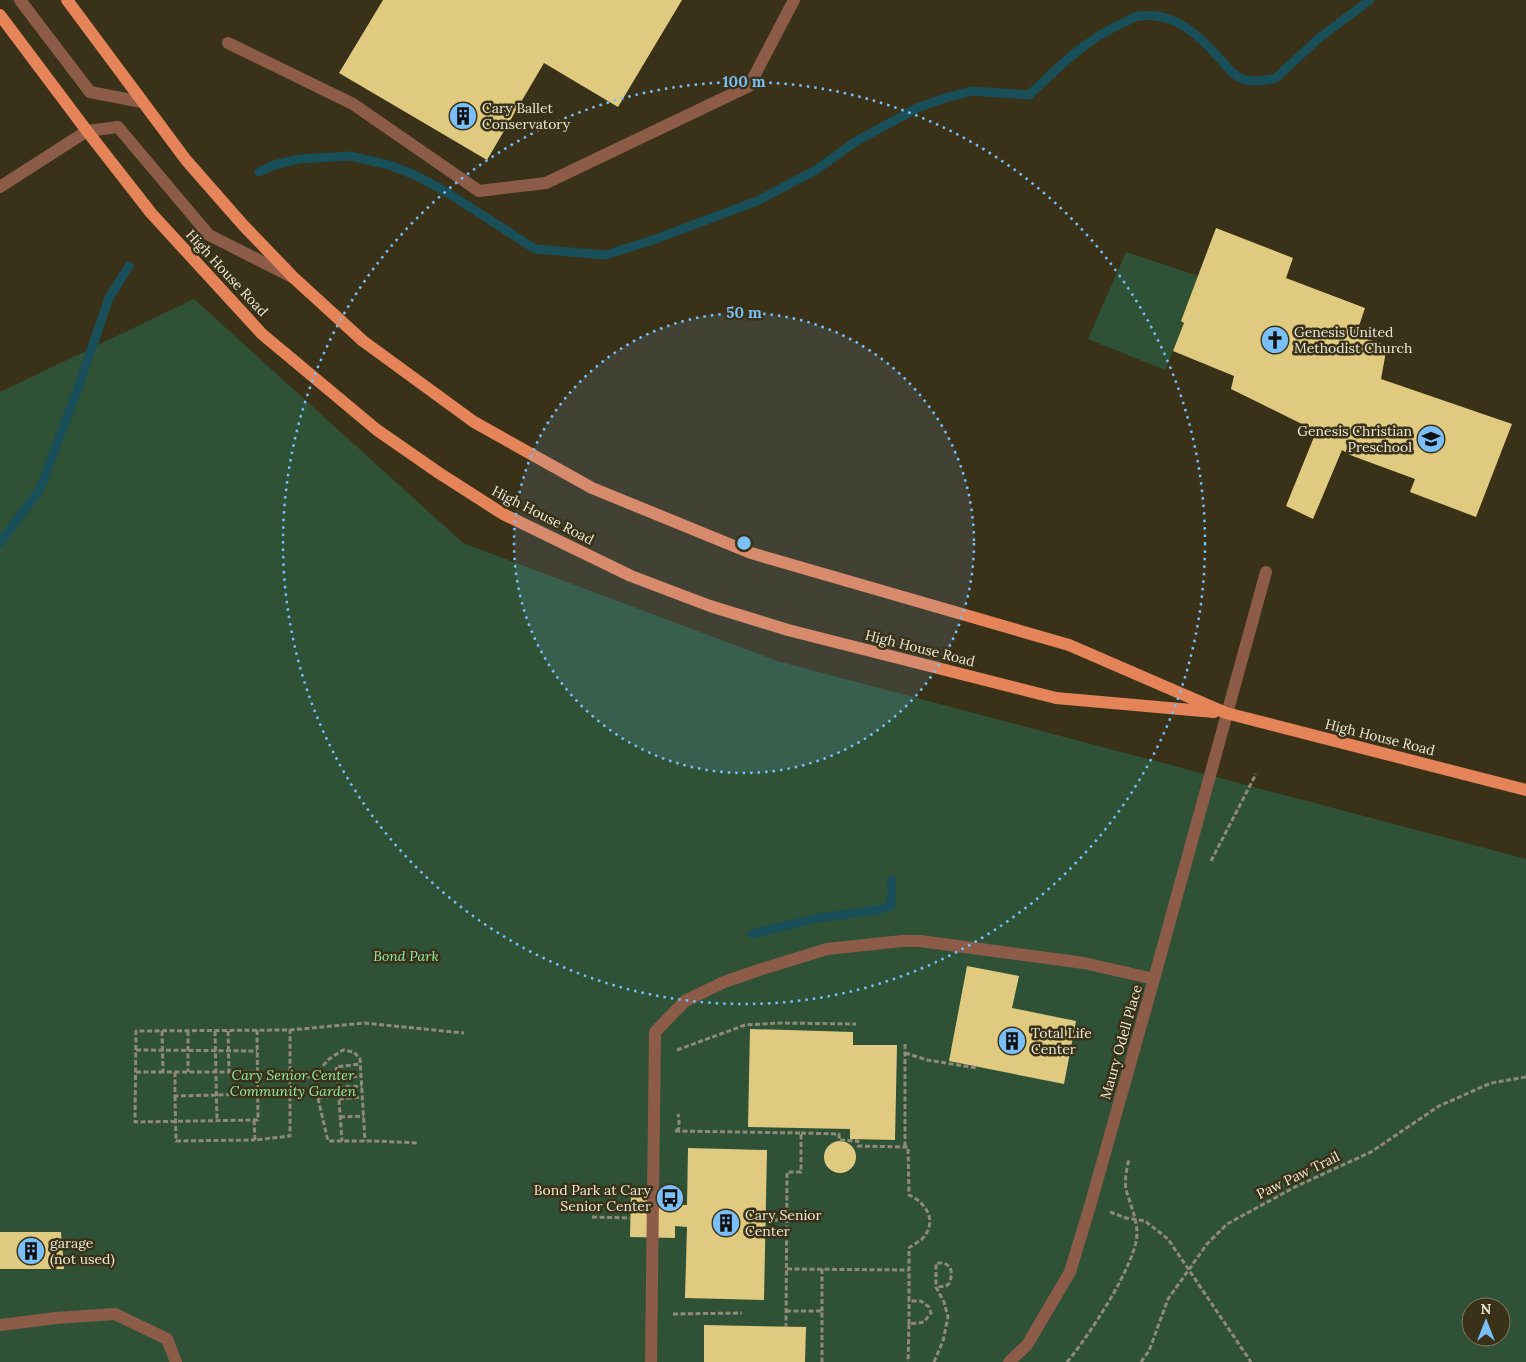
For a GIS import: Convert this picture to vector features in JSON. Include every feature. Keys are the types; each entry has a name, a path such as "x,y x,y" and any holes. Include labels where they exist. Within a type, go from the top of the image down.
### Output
{"main road":[{"name":"High House Road","path":"66,0 186,160 242,225 294,278 363,341 474,422 592,488 751,552 810,571 1068,645 1226,713 1526,790"},
{"name":"High House Road","path":"0,15 151,213 262,334 378,430 439,473 503,514 631,576 710,606 788,630 1056,698 1226,713"}],"street":[{"path":"20,0 90,92 142,102"},
{"path":"228,43 353,104 479,191 546,184 750,86 794,0"},
{"path":"0,187 87,131 118,127 209,235 294,278"},
{"name":"Maury Odell Place","path":"1009,1362 1027,1345 1070,1272 1154,979 1266,572"},
{"path":"651,1362 655,1032 685,1001 724,982 826,949 902,940 1084,963 1154,979"},
{"path":"0,1325 56,1318 116,1314 167,1339 176,1362"}],"path":[{"path":"1208,868 1256,774"},
{"path":"257,1030 258,1120 135,1122 136,1030 162,1030 188,1030 215,1030 228,1030 257,1030 290,1030 365,1023 464,1033"},
{"path":"671,1052 745,1025 780,1023 856,1024"},
{"path":"162,1030 163,1072"},
{"path":"188,1030 188,1072"},
{"path":"215,1030 217,1121"},
{"path":"228,1030 229,1072"},
{"path":"176,1072 176,1141 255,1140 290,1136 290,1030"},
{"path":"905,1044 905,1146"},
{"path":"136,1050 257,1051"},
{"path":"313,1076 329,1059 342,1050 354,1052 360,1059 365,1142"},
{"path":"905,1053 927,1060 978,1067"},
{"path":"342,1142 336,1067 360,1064"},
{"path":"136,1072 257,1072"},
{"path":"290,1076 313,1076 337,1072"},
{"path":"313,1076 328,1142 418,1143"},
{"path":"337,1078 361,1076"},
{"name":"Paw Paw Trail","path":"1142,1362 1149,1351 1168,1299 1207,1244 1227,1224 1295,1188 1371,1152 1439,1106 1491,1083 1526,1077"},
{"path":"338,1087 362,1086"},
{"path":"176,1096 258,1094"},
{"path":"318,1098 362,1097"},
{"path":"675,1139 675,1131 679,1128 680,1119 676,1110"},
{"path":"340,1117 364,1116"},
{"path":"254,1120 255,1140"},
{"path":"675,1131 839,1134 839,1140 858,1141 858,1146 908,1146 909,1195 919,1199 929,1214 928,1227 922,1239 909,1248 908,1362"},
{"path":"786,1327 787,1172 801,1172 801,1133"},
{"path":"1068,1362 1108,1304 1134,1252 1137,1236 1136,1219 1126,1187 1130,1154"},
{"path":"1090,1206 1126,1218 1145,1221 1168,1239 1251,1362"},
{"path":"592,1217 630,1218"},
{"path":"766,1220 786,1220"},
{"path":"934,1362 943,1341 948,1317 936,1287 936,1263 944,1262 949,1265 952,1274 950,1282 946,1286 936,1287"},
{"path":"786,1269 909,1270"},
{"path":"822,1269 822,1362"},
{"path":"909,1302 922,1301 931,1313 924,1322 909,1324"},
{"path":"786,1311 822,1311"},
{"path":"670,1314 742,1313"}],"green space":[{"path":"1126,252 1198,276 1181,321 1184,323 1165,370 1088,339"},
{"name":"Bond Park","path":"194,299 463,543 777,661 1526,859 1526,1362 0,1362 0,392"}],"building":[{"path":"383,0 682,0 618,107 544,63 487,160 339,73"},
{"name":"Genesis United Methodist Church","path":"1216,228 1293,258 1286,278 1365,308 1356,335 1387,346 1381,379 1512,424 1476,517 1410,492 1415,479 1350,455 1342,450 1313,519 1286,506 1316,432 1231,389 1234,376 1173,351 1184,323 1181,321"},
{"name":"Total Life Center","path":"967,966 1019,976 1012,1008 1076,1021 1064,1084 949,1061"},
{"path":"750,1029 853,1032 853,1045 897,1045 895,1140 850,1139 850,1129 748,1127"},
{"path":"840,1141 846,1142 851,1146 855,1151 855,1163 851,1168 846,1172 840,1173 834,1172 829,1168 825,1163 824,1157 825,1151 829,1146 834,1142"},
{"name":"Cary Senior Center","path":"688,1148 767,1150 764,1300 685,1298 687,1227 675,1226 675,1238 630,1237 631,1192 677,1193 676,1205 687,1205"},
{"name":"garage (not used)","path":"0,1232 61,1232 64,1269 0,1269"},
{"path":"704,1325 806,1327 805,1362 704,1362"}],"waterway":[{"path":"259,172 274,165 299,159 350,156 389,165 417,176 448,193 535,249 605,255 653,240 757,201 816,170 855,142 917,108 948,97 973,91 1029,95 1062,64 1096,37 1136,17 1153,16 1164,18 1185,27 1204,42 1238,77 1250,81 1276,78 1319,38 1370,0"},
{"path":"0,543 40,489 109,298 129,266"},
{"path":"752,934 818,918 877,910 891,906 892,880"}],"place":[{"name":"Cary Ballet Conservatory","path":"463,116"},
{"name":"Genesis United Methodist Church","path":"1275,340"},
{"name":"Genesis Christian Preschool","path":"1431,439"},
{"name":"Total Life Center","path":"1012,1041"},
{"name":"Bond Park at Cary Senior Center","path":"670,1198"},
{"name":"Cary Senior Center","path":"726,1223"},
{"name":"garage (not used)","path":"31,1251"}],"park label":[{"name":"Cary Senior Center Community Garden","path":"293,1084"}]}
